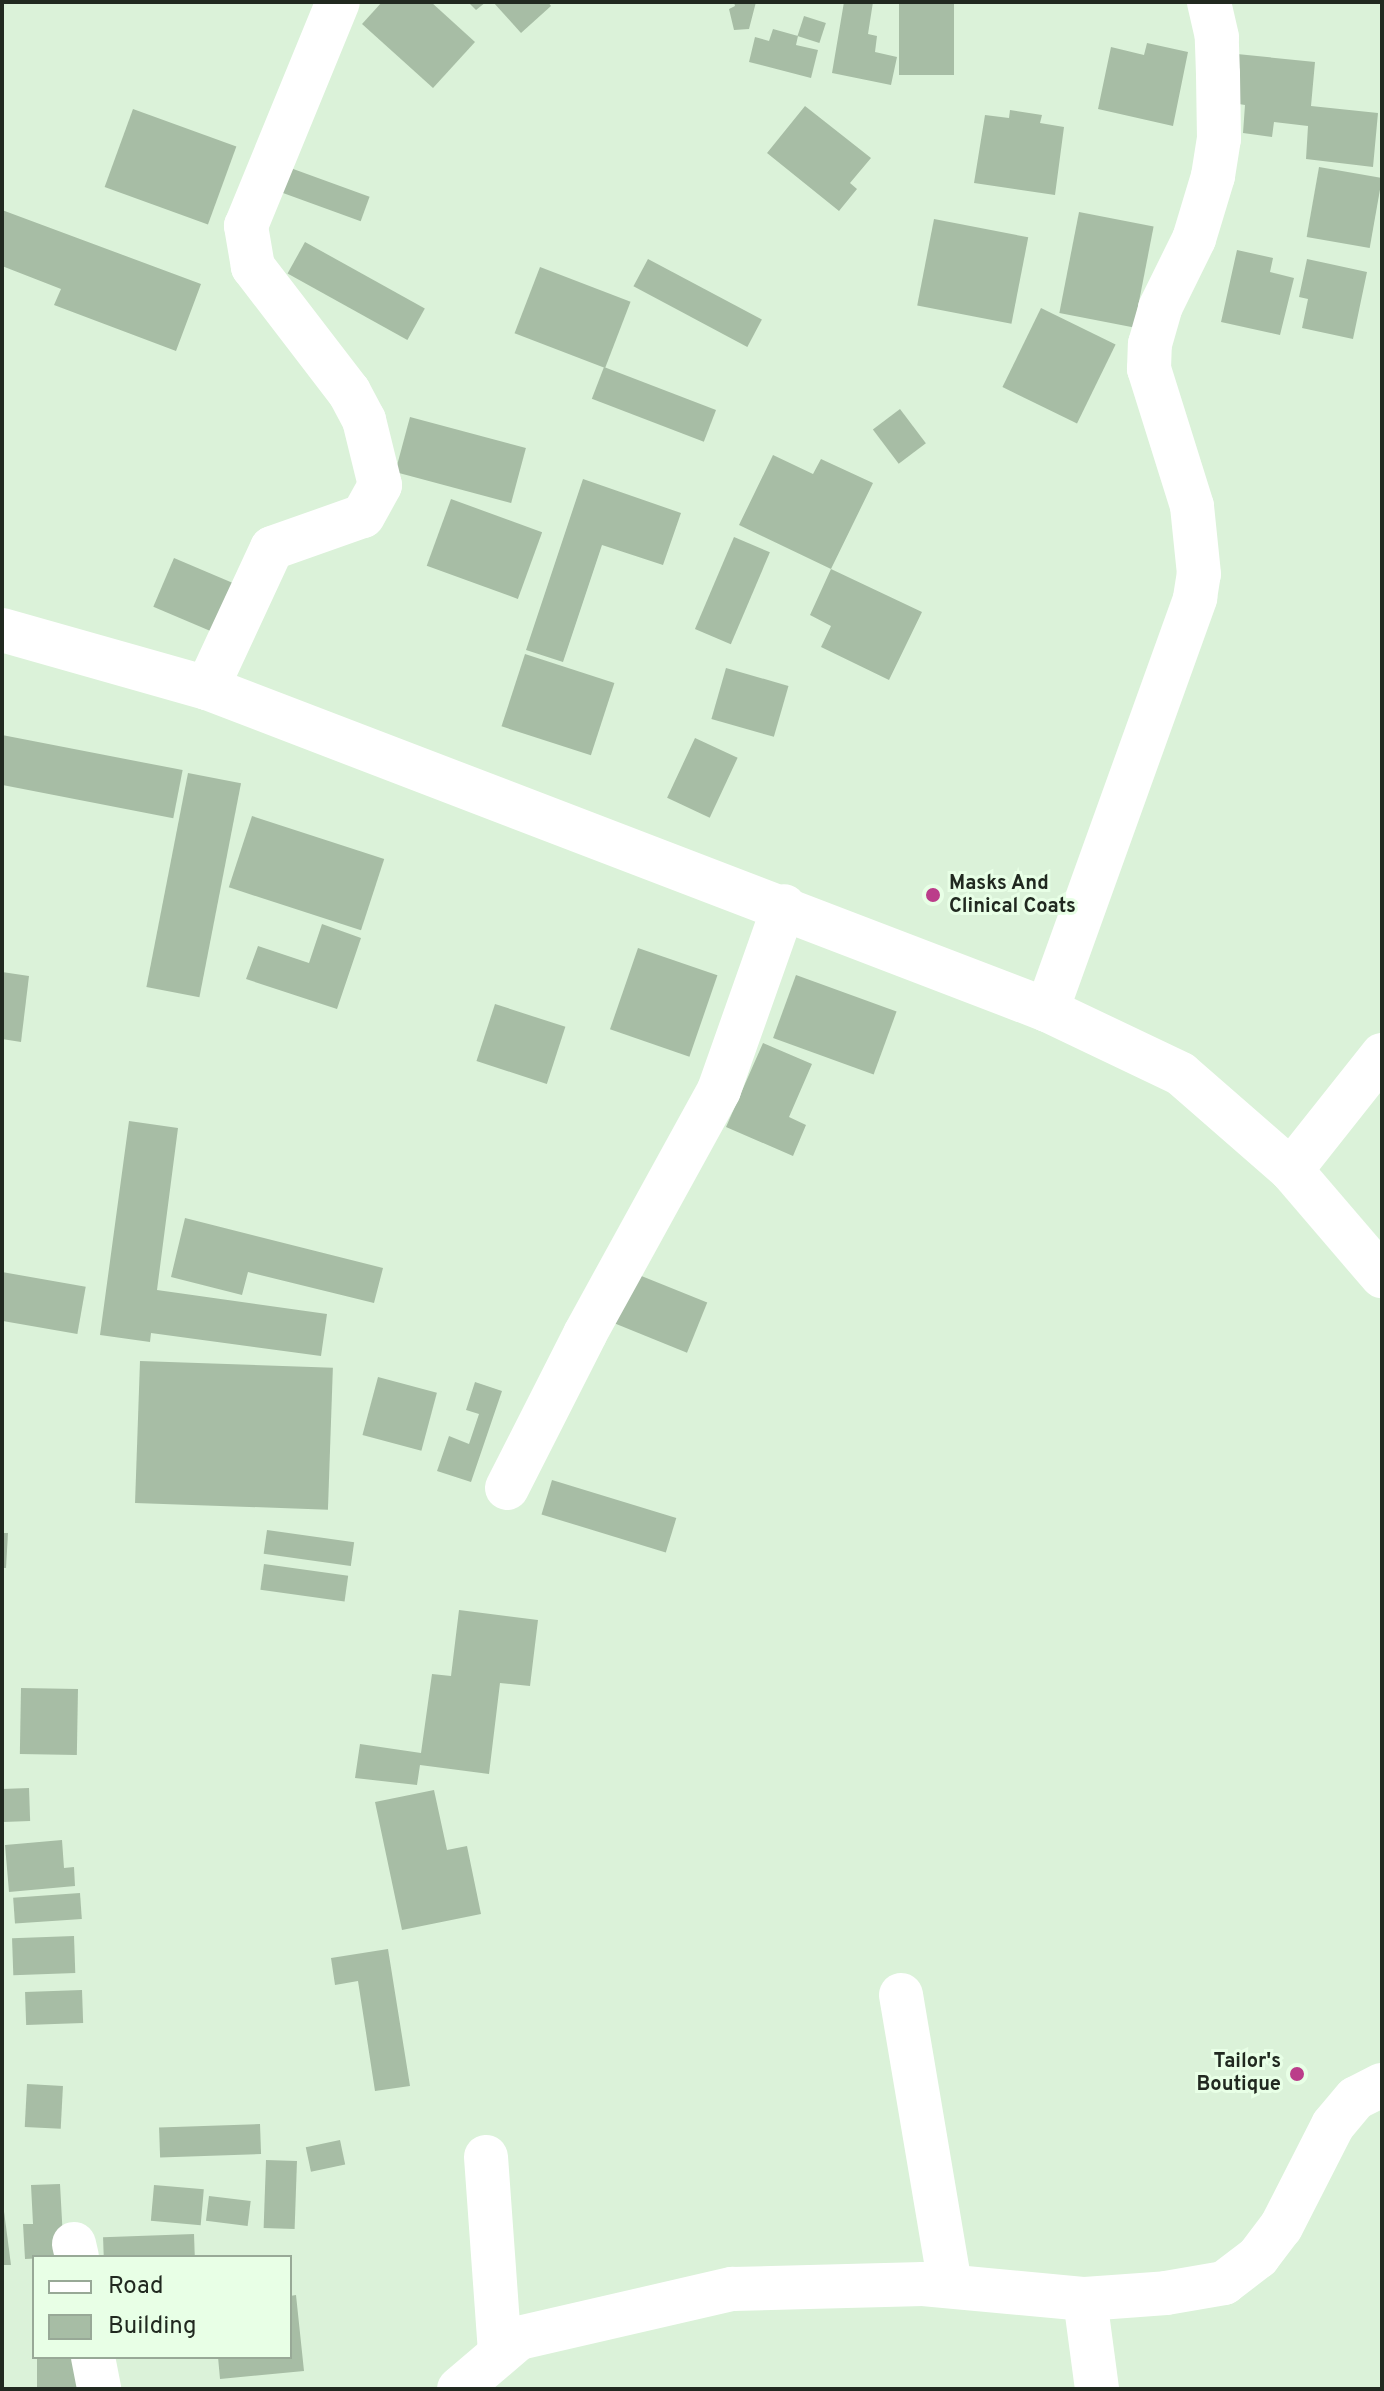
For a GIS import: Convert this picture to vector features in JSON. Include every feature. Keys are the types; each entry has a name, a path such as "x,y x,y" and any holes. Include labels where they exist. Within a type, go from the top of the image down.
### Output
{"street":[{"path":"207,688 272,548 363,516 380,485 364,420 349,392 253,267 246,226 338,2"},
{"path":"1047,1010 1189,621 1197,586 1192,506 1149,369 1150,344 1160,308 1194,239 1213,176 1219,139 1218,62 1209,2"},
{"path":"2,630 207,688 784,906 1047,1010 1181,1074 1291,1170 1382,1276"},
{"path":"507,1488 585,1334 719,1090 784,906"},
{"path":"1291,1170 1382,1055"},
{"path":"901,1995 950,2286"},
{"path":"459,2389 500,2351 519,2338 732,2289 852,2284 950,2286 1085,2299 1166,2293 1224,2283 1258,2257 1281,2227 1333,2125 1356,2098 1382,2085"},
{"path":"486,2157 500,2351"},
{"path":"1085,2299 1097,2389"},
{"path":"93,2359 99,2389"}],"building":[{"path":"382,2 431,2 475,42 433,88 362,24"},
{"path":"468,2 486,2 476,10"},
{"path":"493,2 548,2 551,6 521,33"},
{"path":"734,2 756,2 749,29 734,30 729,9 735,6"},
{"path":"844,2 873,2 868,34 877,36 875,52 897,57 891,85 832,73"},
{"path":"899,2 954,2 954,75 899,75"},
{"path":"804,16 826,23 819,43 798,36"},
{"path":"773,29 798,36 796,45 818,50 811,78 749,62 755,37 769,41"},
{"path":"1147,43 1188,52 1173,126 1098,109 1111,47 1144,55"},
{"path":"1237,54 1315,62 1311,106 1378,113 1373,167 1306,159 1308,126 1274,122 1272,137 1243,133 1245,105 1233,103"},
{"path":"805,106 871,158 850,183 857,189 839,211 767,153"},
{"path":"133,109 236,147 208,225 105,187"},
{"path":"1010,110 1042,115 1040,123 1064,127 1055,195 974,183 985,115 1009,118"},
{"path":"285,166 370,197 361,221 276,190"},
{"path":"1319,167 1382,178 1370,248 1307,237"},
{"path":"2,210 201,284 176,351 54,305 61,289 2,266"},
{"path":"1079,212 1154,227 1134,328 1059,313"},
{"path":"934,219 1028,237 1011,324 917,305"},
{"path":"305,242 425,308 407,340 288,273"},
{"path":"1237,250 1273,258 1270,272 1294,278 1280,335 1221,322"},
{"path":"648,259 762,320 747,347 633,286"},
{"path":"1307,259 1367,272 1353,339 1302,328 1308,299 1299,297"},
{"path":"540,267 631,302 605,368 515,333"},
{"path":"1041,308 1116,344 1077,423 1002,387"},
{"path":"604,367 716,410 704,442 592,399"},
{"path":"900,409 926,443 899,464 873,429"},
{"path":"410,417 526,448 511,503 395,472"},
{"path":"773,455 813,474 821,459 873,483 831,569 739,525"},
{"path":"583,479 681,513 663,565 602,545 563,662 526,650"},
{"path":"451,499 542,532 518,599 427,566"},
{"path":"734,537 770,552 731,644 695,629"},
{"path":"174,558 239,586 219,635 153,607"},
{"path":"831,569 922,612 889,680 821,647 831,626 810,615"},
{"path":"525,654 614,683 591,755 502,726"},
{"path":"726,668 788,686 774,737 711,719"},
{"path":"2,735 183,770 173,818 2,785"},
{"path":"695,738 738,758 710,818 667,798"},
{"path":"188,773 241,783 199,997 146,987"},
{"path":"252,816 384,859 361,930 229,887"},
{"path":"322,924 361,938 337,1009 246,979 258,946 309,963"},
{"path":"638,948 717,975 689,1057 610,1029"},
{"path":"2,972 29,976 21,1042 2,1039"},
{"path":"796,975 897,1012 874,1075 773,1038"},
{"path":"495,1004 565,1027 547,1084 476,1061"},
{"path":"763,1043 812,1064 789,1117 806,1125 793,1156 726,1127"},
{"path":"129,1121 178,1128 157,1290 327,1314 321,1356 151,1333 150,1342 100,1335"},
{"path":"185,1218 383,1268 374,1303 248,1272 242,1295 171,1277"},
{"path":"2,1272 86,1287 77,1334 2,1321"},
{"path":"634,1273 707,1303 687,1353 614,1323"},
{"path":"140,1361 333,1368 328,1510 135,1503"},
{"path":"378,1377 437,1393 421,1451 362,1435"},
{"path":"475,1382 502,1391 471,1482 437,1471 449,1436 469,1444 479,1414 466,1410"},
{"path":"552,1480 676,1518 666,1552 541,1514"},
{"path":"267,1530 354,1542 351,1566 264,1554"},
{"path":"2,1533 8,1533 6,1568 2,1568"},
{"path":"264,1564 348,1576 345,1602 260,1590"},
{"path":"459,1610 538,1620 530,1686 500,1683 489,1774 420,1765 417,1785 355,1778 360,1744 421,1753 432,1674 451,1676"},
{"path":"21,1688 78,1689 77,1755 20,1754"},
{"path":"29,1788 30,1821 3,1822 2,1789"},
{"path":"434,1790 447,1850 467,1846 481,1914 402,1930 375,1802"},
{"path":"62,1840 64,1868 74,1867 75,1886 9,1892 5,1845"},
{"path":"80,1893 82,1919 15,1924 13,1898"},
{"path":"74,1936 75,1973 13,1975 12,1938"},
{"path":"388,1949 410,2086 375,2091 358,1981 335,1985 331,1958"},
{"path":"82,1990 83,2023 26,2025 25,1992"},
{"path":"27,2084 63,2086 61,2129 25,2127"},
{"path":"260,2124 261,2154 160,2158 159,2128"},
{"path":"340,2140 345,2164 311,2172 306,2147"},
{"path":"266,2160 297,2161 295,2229 264,2228"},
{"path":"60,2184 64,2255 32,2255 32,2259 25,2259 23,2224 33,2224 31,2185"},
{"path":"154,2185 204,2189 201,2225 151,2221"},
{"path":"2,2196 11,2265 2,2265"},
{"path":"209,2196 251,2201 248,2226 206,2221"},
{"path":"194,2234 195,2255 104,2255 103,2237"},
{"path":"296,2295 304,2371 220,2379 218,2359 292,2359 292,2296"},
{"path":"37,2359 79,2359 79,2389 37,2389"}],"place":[{"name":"Masks And Clinical Coats","path":"933,895"},
{"name":"Tailor's Boutique","path":"1297,2074"}]}
